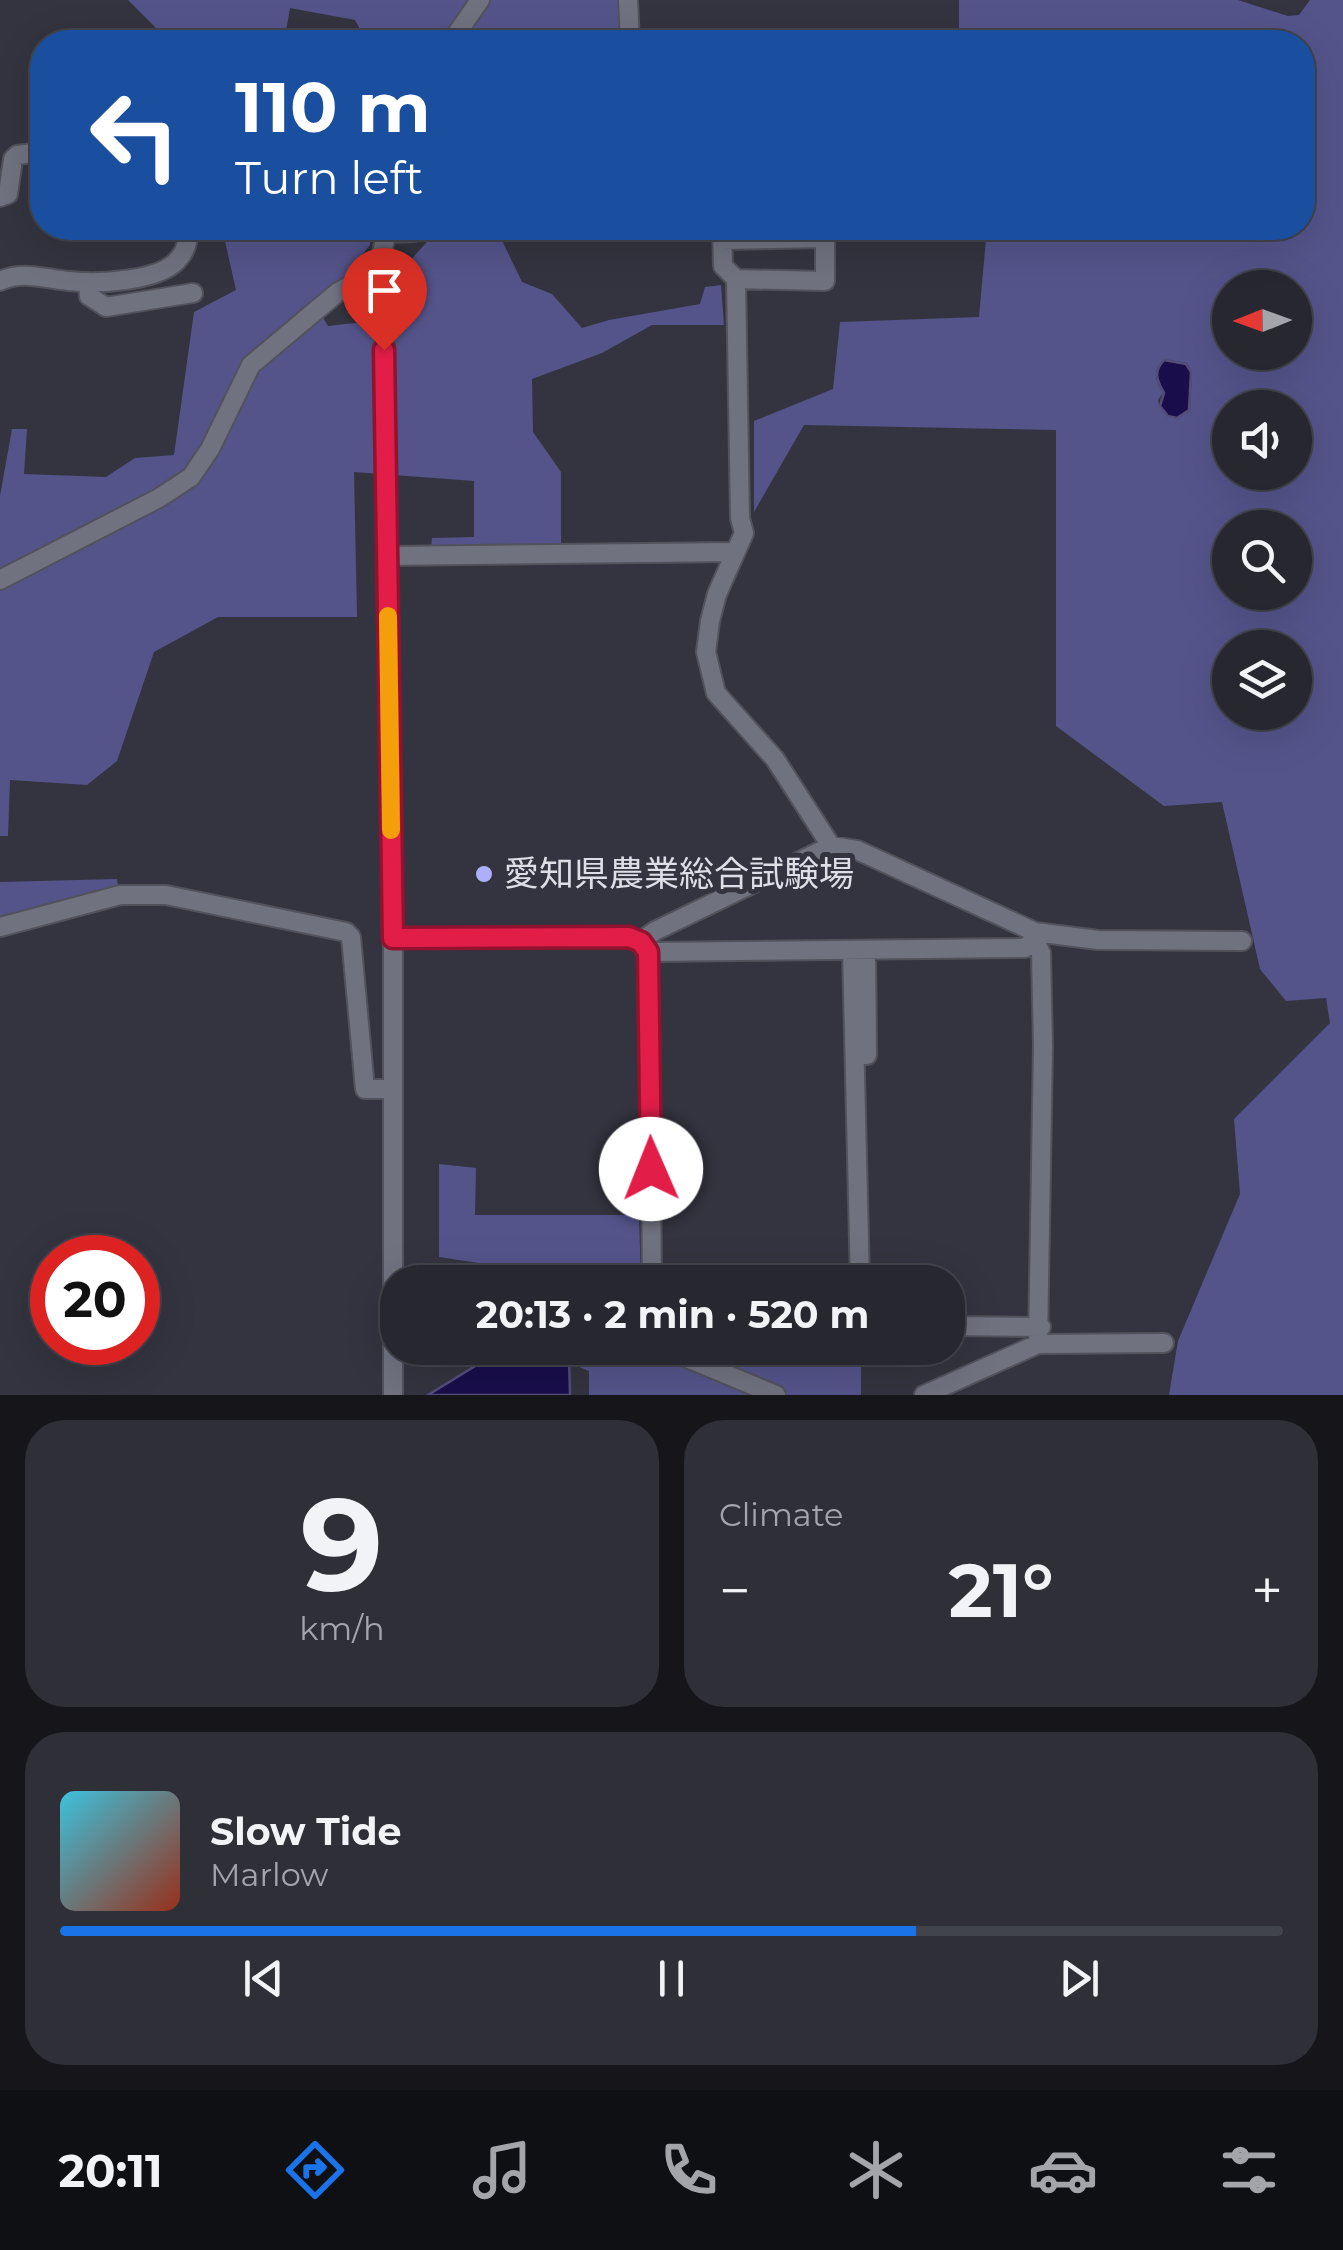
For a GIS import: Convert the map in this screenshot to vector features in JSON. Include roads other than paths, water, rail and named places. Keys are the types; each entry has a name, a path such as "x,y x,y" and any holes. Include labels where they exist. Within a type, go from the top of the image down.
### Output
{"street":[{"path":"459,30 480,0"},
{"path":"628,0 629,30"},
{"path":"0,197 8,194 13,159 30,153"},
{"path":"0,281 31,275 113,281 169,268 185,249 186,240"},
{"path":"0,580 159,498 191,476 210,449 251,365 338,292 372,273 384,240"},
{"path":"722,240 723,266 736,279 825,281 825,240"},
{"path":"372,273 384,295 393,938 393,1395"},
{"path":"736,279 740,518 744,533 717,594 706,652 716,693 775,759 831,846"},
{"path":"88,282 89,296 106,307 192,293"},
{"path":"387,556 734,552"},
{"path":"652,1265 645,947 654,931 831,846 857,850 1035,936 1242,941"},
{"path":"0,927 120,895 166,894 346,932 351,938 365,1089 393,1089"},
{"path":"393,938 629,937 645,947 859,950 1025,948 1035,936"},
{"path":"1035,936 1041,953 1044,1046 1039,1335"},
{"path":"859,950 860,1265"},
{"path":"859,950 869,1265"},
{"path":"965,1328 1164,1343"},
{"path":"924,1395 1039,1335"},
{"path":"704,1365 776,1395"}],"place":[{"name":"愛知県農業総合試験場","path":"484,874"}]}
